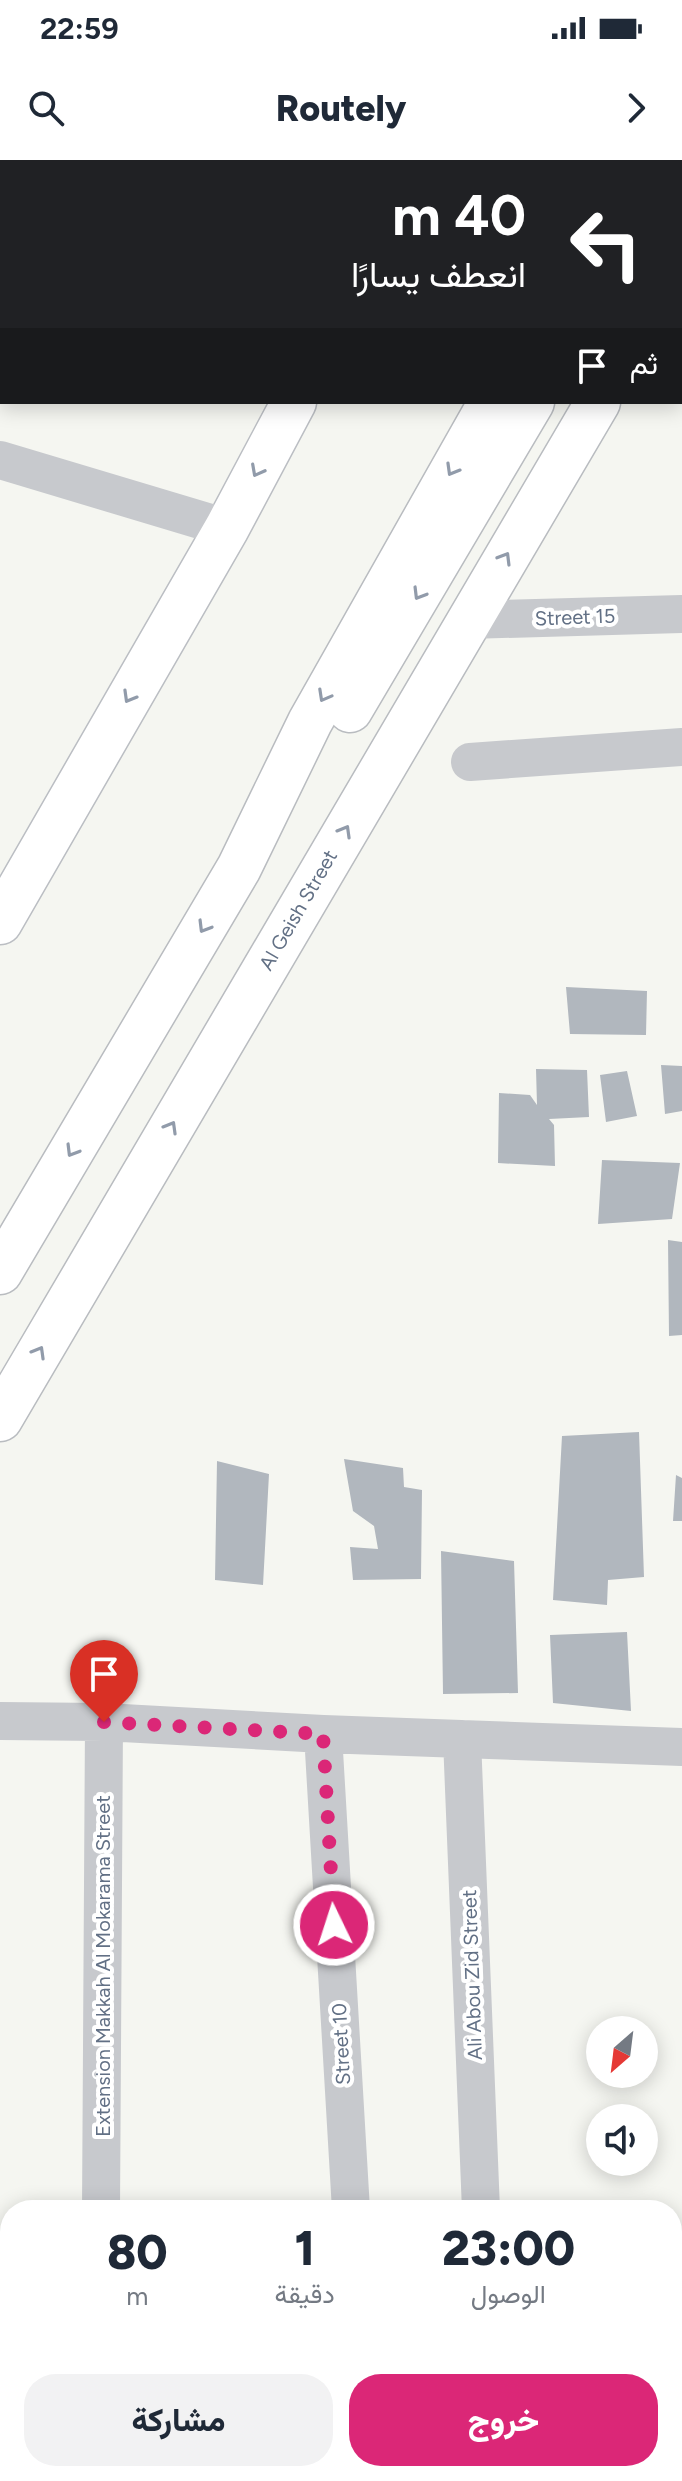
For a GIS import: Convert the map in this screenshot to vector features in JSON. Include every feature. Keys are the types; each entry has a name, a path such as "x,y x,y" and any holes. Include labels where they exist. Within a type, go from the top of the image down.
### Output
{"main road":[{"path":"0,922 227,528 293,404"},
{"path":"0,1272 239,868 318,708 490,404"},
{"path":"268,811 325,747 349,712 531,404"},
{"name":"Al Geish Street","path":"0,1419 597,404"}],"street":[{"path":"0,460 227,528"},
{"name":"Street 15","path":"468,620 682,614"},
{"path":"470,762 682,747"},
{"path":"0,1721 104,1722 323,1734 682,1747"},
{"name":"Extension Makkah Al Mokarama Street","path":"101,2200 104,1722"},
{"name":"Street 10","path":"323,1734 350,2200"},
{"name":"Ali Abou Zid Street","path":"462,1739 481,2200"}],"building":[{"path":"566,987 647,991 646,1035 570,1034"},
{"path":"661,1065 682,1066 682,1111 665,1114"},
{"path":"536,1069 587,1070 589,1117 549,1119 554,1125 555,1166 498,1163 499,1093 530,1095 537,1105"},
{"path":"627,1071 637,1116 606,1122 600,1075"},
{"path":"602,1160 680,1163 672,1219 598,1224"},
{"path":"668,1240 682,1242 682,1335 669,1336"},
{"path":"639,1432 644,1577 608,1580 607,1605 553,1600 562,1436"},
{"path":"344,1459 403,1468 404,1487 422,1490 421,1579 353,1580 350,1547 378,1549 374,1526 353,1511"},
{"path":"217,1461 269,1474 263,1585 215,1580"},
{"path":"676,1475 682,1478 682,1521 673,1521"},
{"path":"441,1551 514,1561 518,1693 443,1694"},
{"path":"627,1632 631,1711 553,1703 550,1635"}],"route":[{"path":"104,1722 323,1734 334,1925"}]}
